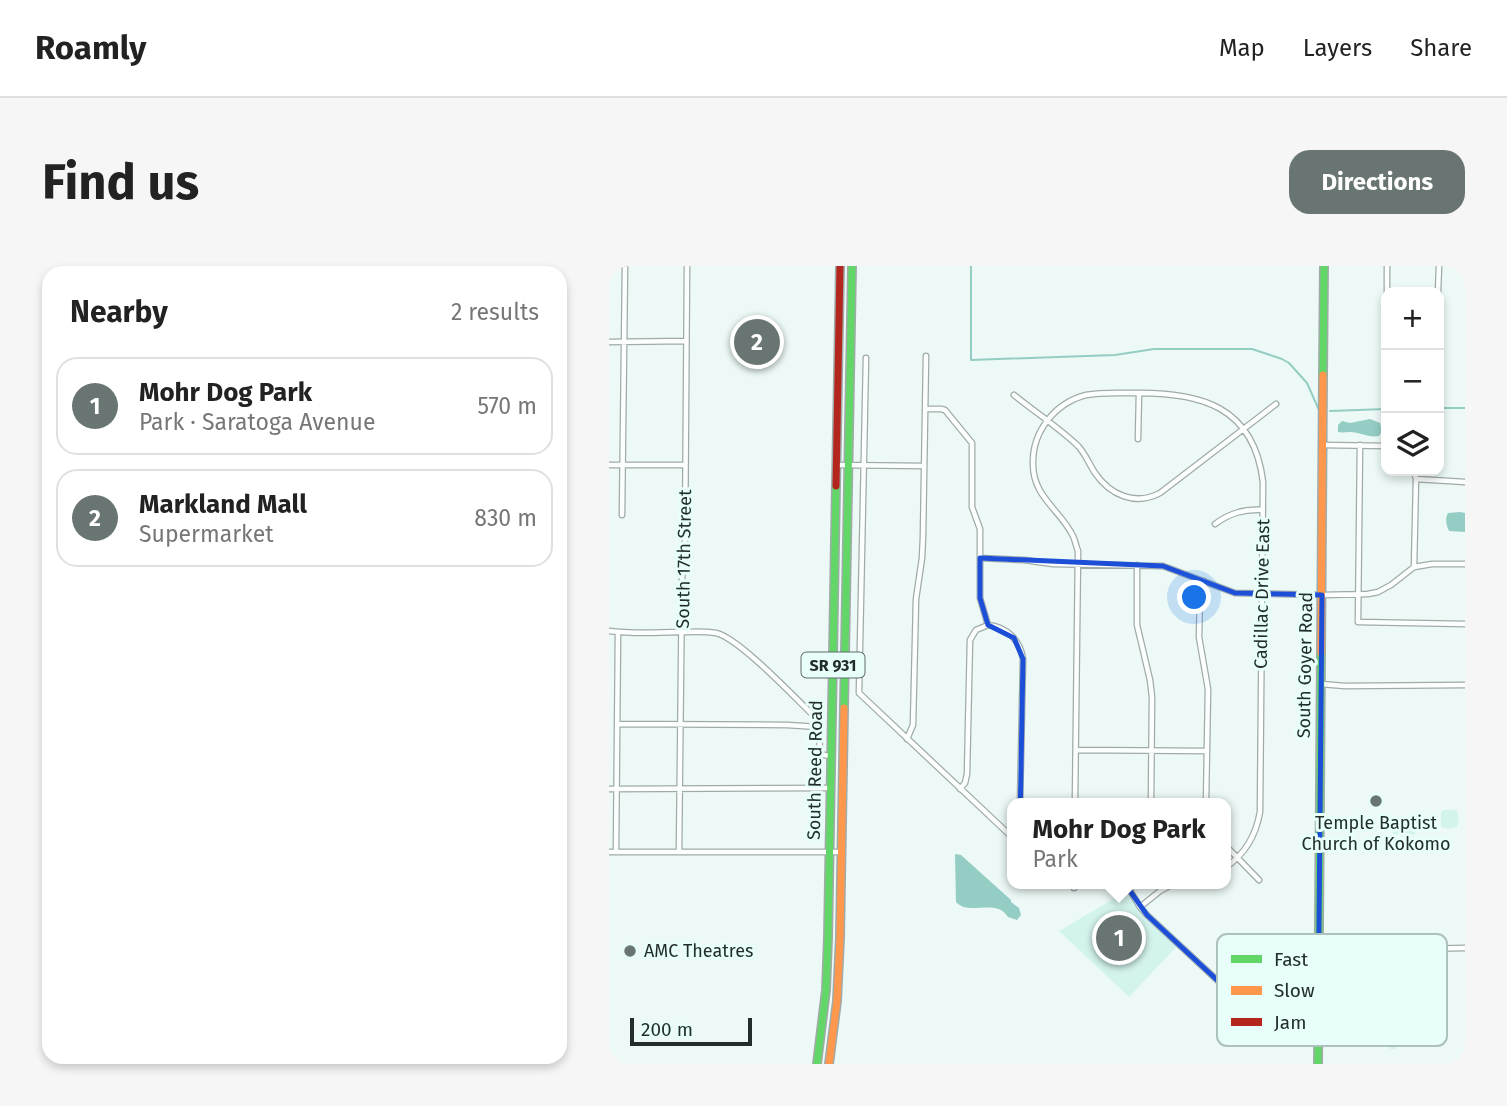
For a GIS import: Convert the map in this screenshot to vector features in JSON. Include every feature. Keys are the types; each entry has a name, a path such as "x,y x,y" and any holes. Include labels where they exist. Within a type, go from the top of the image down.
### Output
{"main road":[{"name":"South Reed Road","path":"817,1064 826,990 840,266"},
{"name":"South Reed Road","path":"829,1064 837,1000 840,937 852,266"},
{"name":"South Goyer Road","path":"1318,934 1324,266"},
{"name":"South Goyer Road","path":"1318,1046 1318,1064"}],"street":[{"path":"622,515 625,266"},
{"name":"South 17th Street","path":"679,852 687,266"},
{"path":"1387,266 1387,287"},
{"path":"1439,266 1439,287"},
{"path":"609,342 686,341"},
{"path":"907,739 913,726 916,598 922,548 926,356"},
{"path":"866,358 859,691 862,697 1007,832"},
{"name":"Cadillac Drive East","path":"1047,421 1059,409 1081,397 1102,393 1187,396 1218,407 1244,429 1257,452 1263,482 1260,812 1248,846 1231,863"},
{"path":"1138,439 1139,393"},
{"path":"1014,395 1079,446 1106,487 1132,499 1160,493 1276,404"},
{"path":"925,409 945,410 972,443 972,507 979,529 980,598 988,625"},
{"path":"1047,421 1034,446 1033,463 1037,487 1073,537 1078,551 1075,798"},
{"path":"1323,445 1381,446"},
{"path":"1360,445 1358,622 1465,624"},
{"path":"609,465 685,465"},
{"path":"837,465 924,466"},
{"path":"1414,567 1415,476"},
{"path":"1416,479 1465,482"},
{"path":"1215,524 1235,512 1263,510"},
{"path":"980,558 1024,559 1053,564 1163,566 1235,593 1322,595 1378,592 1414,567 1465,564"},
{"path":"1137,565 1137,625 1150,680 1151,798"},
{"path":"1204,581 1200,596 1199,637 1208,689 1206,798"},
{"path":"960,789 967,774 970,640 976,630 988,625 996,626 1009,634 1022,650 1020,798"},
{"path":"609,631 715,633 727,638 814,716 818,727 820,753 831,756"},
{"path":"616,852 618,632"},
{"path":"845,666 859,666"},
{"path":"1321,684 1465,685"},
{"path":"617,724 818,727"},
{"path":"1076,750 1207,751"},
{"path":"609,789 831,788"},
{"path":"1231,851 1259,880"},
{"path":"609,852 841,852"},
{"path":"1129,889 1147,915 1217,980"},
{"path":"1140,906 1164,889"},
{"path":"1447,948 1465,948"}],"highlighted area":[{"path":"980,558 1163,566 1235,593 1322,595 1318,1037 1272,1031 1147,915 1113,867 1098,856 1027,849 1013,837 1020,824 1023,659 1014,638 988,625 980,598"}],"green space":[{"path":"1443,810 1457,810 1457,827 1441,827"},
{"path":"1393,823 1415,823 1415,835 1393,834"},
{"path":"1129,890 1140,907 1179,944 1129,997 1059,931"}],"water":[{"path":"1370,419 1380,423 1381,433 1379,436 1371,436 1338,432 1338,425 1342,421 1350,423"},
{"path":"1448,513 1465,513 1465,532 1449,531 1446,522"},
{"path":"955,854 961,855 1019,908 1021,915 1017,920 997,908 968,908 956,902"}],"waterway":[{"path":"971,266 971,360 1115,355 1154,349 1252,349 1289,363 1307,383 1319,410"},
{"path":"1444,408 1465,408"},
{"path":"1330,411 1381,409"}],"traffic: fast":[{"path":"844,708 852,266"},
{"path":"1323,375 1324,266"},
{"path":"817,1064 826,990 828,938 836,486"},
{"path":"1319,934 1321,653"},
{"path":"1318,1046 1318,1064"}],"traffic: slow":[{"path":"1321,653 1323,375"},
{"path":"829,1064 837,1001 840,937 844,708"}],"traffic: jam":[{"path":"836,486 840,266"}],"place":[{"name":"Markland Mall","path":"757,342"},
{"name":"Temple Baptist Church of Kokomo","path":"1376,801"},
{"name":"Mohr Dog Park","path":"1119,938"},
{"name":"AMC Theatres","path":"630,951"}]}
